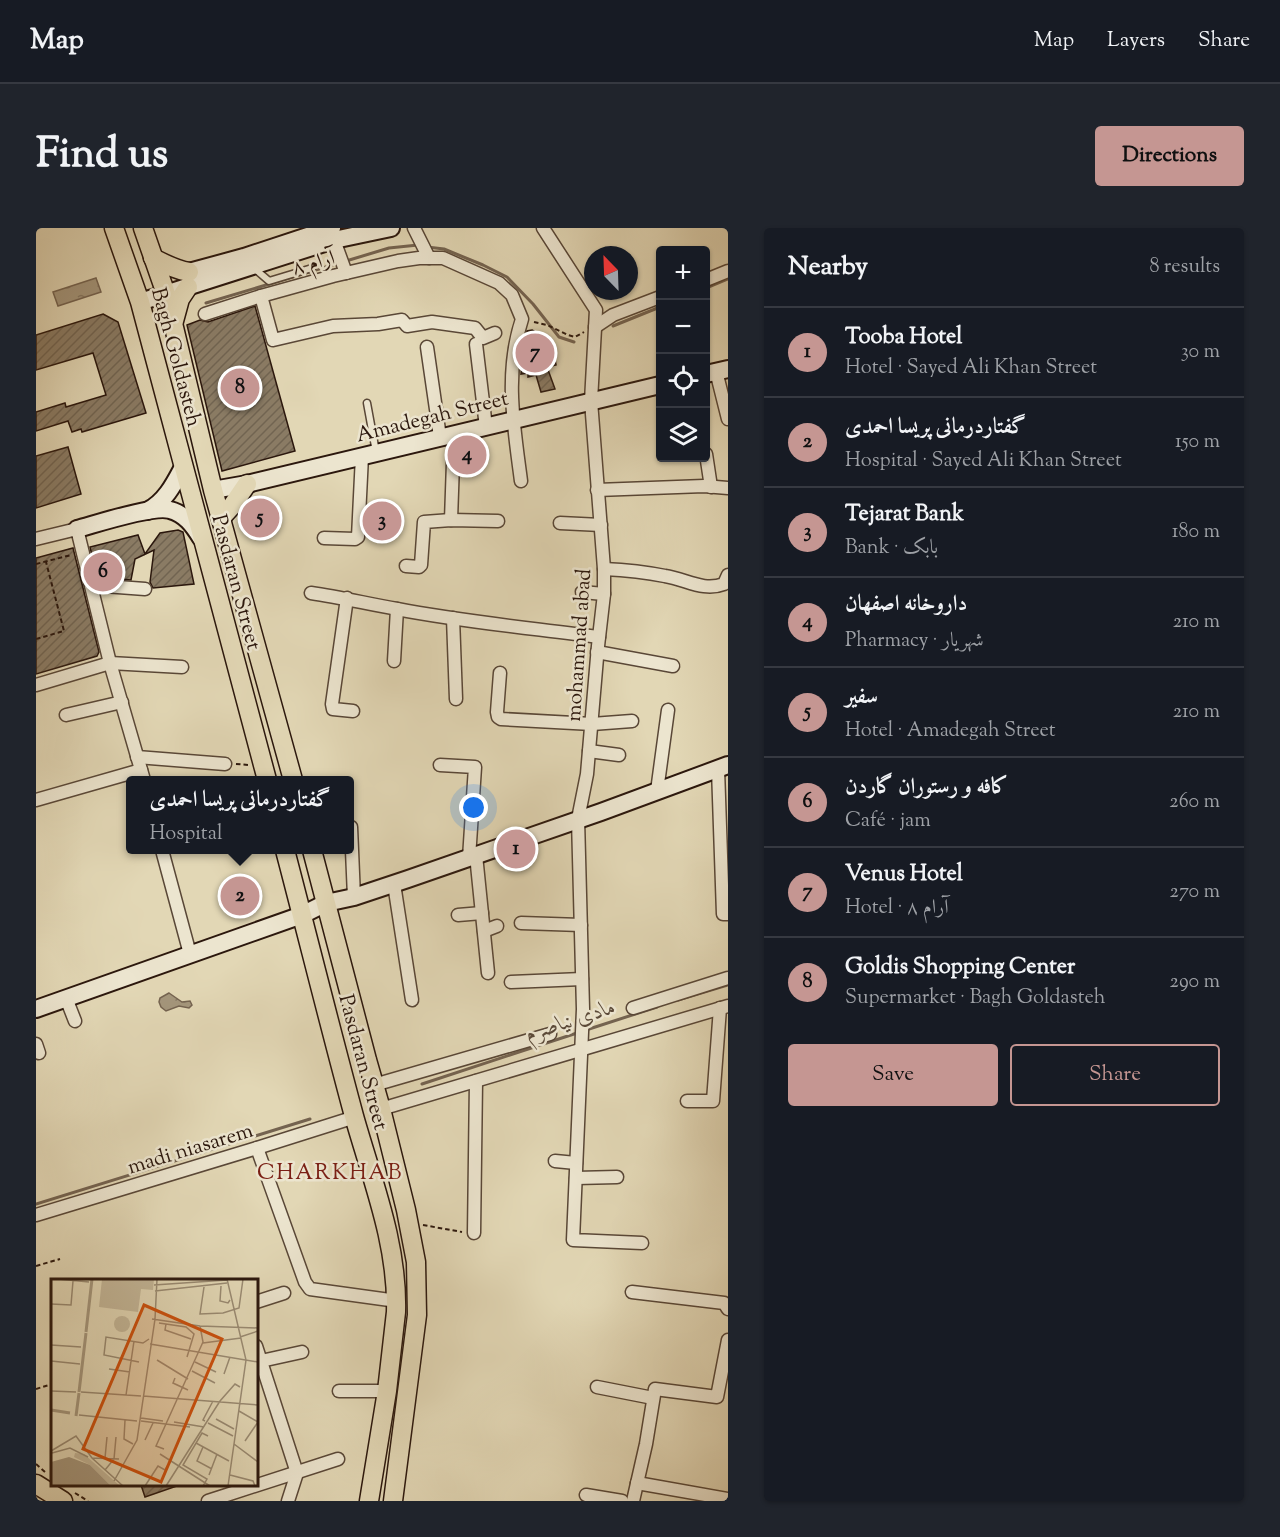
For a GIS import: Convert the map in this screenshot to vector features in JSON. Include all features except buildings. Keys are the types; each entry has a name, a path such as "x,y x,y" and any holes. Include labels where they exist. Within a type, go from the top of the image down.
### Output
{"main road":[{"name":"Bagh Goldasteh","path":"114,228 140,302 191,499"},
{"name":"Bagh Goldasteh","path":"142,228 174,323 213,490"},
{"path":"140,302 166,294 193,276 244,257 333,234 391,228"},
{"path":"153,258 193,276 253,266 333,234"},
{"path":"174,323 180,299 193,276"},
{"name":"Amadegah Street","path":"213,490 247,484 656,386"},
{"path":"146,511 158,505 173,486 183,466"},
{"path":"203,541 207,529 223,524 247,484"},
{"path":"191,499 213,490"},
{"name":"Pasdaran Street","path":"213,490 292,776"},
{"name":"Pasdaran Street","path":"191,499 265,773"},
{"path":"77,529 146,511 168,509 185,517 203,541"},
{"path":"36,1009 302,915 326,903 394,884 723,767"},
{"name":"Pasdaran Street","path":"286,854 355,1117 384,1216 393,1262 396,1301 387,1391 369,1501"},
{"name":"Pasdaran Street","path":"313,854 381,1109 409,1223 416,1262 417,1315 393,1501"},
{"path":"294,882 306,892 318,888 317,870"},
{"path":"36,1484 63,1501"}],"street":[{"path":"414,228 429,258"},
{"name":"mohammad abad","path":"543,228 596,310 591,401 604,594 598,638 587,774 578,819"},
{"path":"333,234 346,273"},
{"name":"۸ آرام","path":"205,314 346,273 398,261 443,258 500,283 512,295 522,319"},
{"path":"710,278 728,271"},
{"path":"261,296 273,340 333,326 378,324 402,320 406,326 432,322 475,328 483,338 495,333"},
{"path":"595,327 613,315 656,299"},
{"path":"521,481 513,420 512,384 514,344 522,319"},
{"path":"476,344 486,427"},
{"path":"427,347 447,436 451,520"},
{"path":"717,371 728,419"},
{"path":"324,538 355,539 358,537 369,454"},
{"path":"706,462 711,487"},
{"path":"597,489 728,488"},
{"path":"406,566 419,567 421,565 424,522 498,521"},
{"path":"560,523 601,525"},
{"path":"36,539 77,529 110,663 142,775"},
{"path":"604,569 665,576 700,586 724,584 728,574"},
{"path":"91,585 145,589"},
{"path":"582,592 604,594"},
{"path":"311,593 453,618 598,638"},
{"path":"347,598 332,704 333,709 353,711"},
{"path":"394,661 397,609"},
{"path":"453,618 456,699"},
{"path":"597,652 673,666"},
{"path":"36,685 110,663 182,667"},
{"path":"500,673 497,712 501,719 592,724 632,721"},
{"path":"66,715 122,702"},
{"path":"657,791 668,710"},
{"path":"589,751 619,755"},
{"path":"137,757 225,764"},
{"path":"440,765 475,767 473,856 488,973"},
{"path":"723,767 725,866 723,914 728,914"},
{"path":"36,800 126,779"},
{"path":"578,819 583,1009 573,1240 642,1243"},
{"path":"163,854 190,954"},
{"path":"353,854 354,897"},
{"path":"394,884 412,1000"},
{"path":"458,915 482,913"},
{"path":"521,923 581,925"},
{"path":"484,931 497,926"},
{"path":"633,1008 728,978"},
{"path":"511,982 582,979"},
{"path":"66,998 75,1021"},
{"path":"381,1109 724,1007 713,1101 687,1101"},
{"path":"374,1085 550,1034"},
{"path":"474,1233 476,1081"},
{"name":"madi niasarem","path":"36,1215 355,1117"},
{"path":"257,1148 305,1282 310,1289 396,1301"},
{"path":"555,1161 576,1163"},
{"path":"576,1178 617,1177"},
{"path":"632,1292 724,1303 728,1309"},
{"path":"258,1301 284,1293"},
{"path":"633,1501 646,1444 654,1389 717,1397 728,1340"},
{"path":"258,1352 297,1473 288,1501"},
{"path":"261,1361 302,1352"},
{"path":"597,1387 653,1398"},
{"path":"339,1391 387,1391"},
{"path":"258,1482 297,1473 338,1459"},
{"path":"637,1483 728,1499"},
{"path":"208,1501 231,1489"},
{"path":"586,1495 622,1501"}],"lane":[{"path":"253,266 268,281 312,268"},
{"path":"367,403 369,454"}],"path":[{"path":"522,319 547,325 575,337 595,327"},
{"path":"36,564 82,551"},
{"path":"36,639 64,631 46,562"},
{"path":"225,764 265,773"},
{"path":"409,1223 474,1233"},
{"path":"36,1266 60,1259"},
{"path":"36,1389 51,1384"}],"water":[{"path":"96,278 101,292 58,306 53,292"},
{"path":"169,993 182,1002 190,1001 192,1005 189,1008 179,1006 166,1011 159,1002 160,998"}],"waterway":[{"path":"346,261 389,248 418,245"},
{"path":"427,247 444,249 507,277 533,304 559,337 574,342"},
{"path":"206,303 339,263"},
{"path":"710,286 728,279"},
{"path":"613,326 656,309"},
{"name":"مادی نیاصرم","path":"678,1000 728,985"},
{"name":"مادی نیاصرم","path":"586,1030 657,1007"},
{"name":"مادی نیاصرم","path":"422,1084 577,1033"},
{"name":"مادی نیاصرم","path":"36,1204 310,1119"}],"place":[{"name":"Venus Hotel","path":"535,353"},
{"name":"Goldis Shopping Center","path":"240,388"},
{"name":"داروخانه اصفهان","path":"467,455"},
{"name":"سفیر","path":"260,518"},
{"name":"Tejarat Bank","path":"382,521"},
{"name":"کافه و رستوران گاردن","path":"103,572"},
{"name":"Tooba Hotel","path":"516,849"},
{"name":"گفتاردرمانی پریسا احمدی","path":"240,896"}],"district":[{"name":"CHARKHAB","path":"330,1171"}]}
